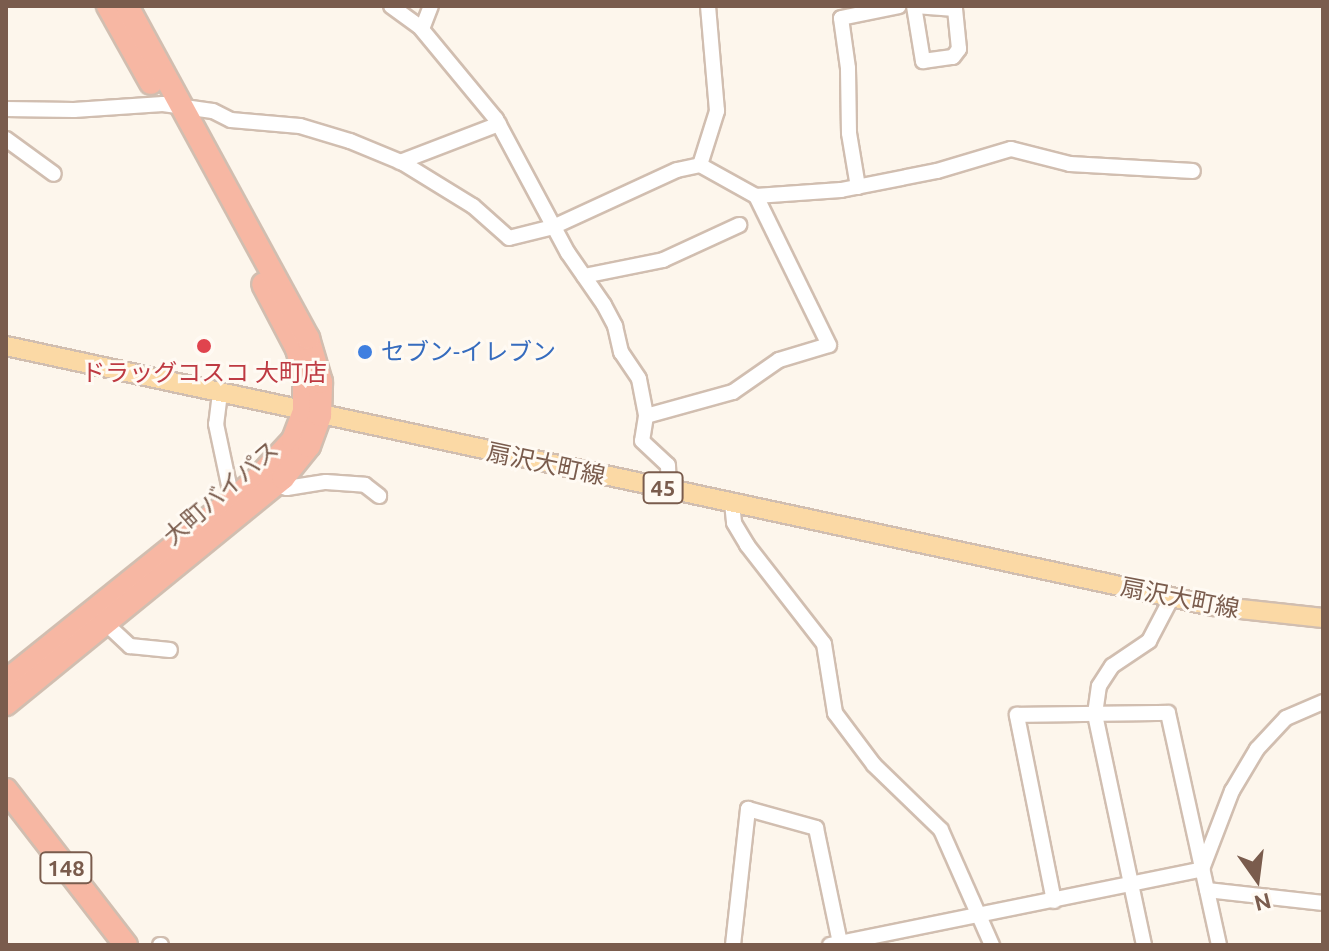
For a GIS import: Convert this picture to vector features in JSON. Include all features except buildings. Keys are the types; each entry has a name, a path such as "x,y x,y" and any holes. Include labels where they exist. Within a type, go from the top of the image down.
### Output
{"highway":[{"name":"大町バイパス","path":"6,681 98,617 275,485 309,446 312,413 321,382 308,338 172,106 108,6"},
{"name":"大町バイパス","path":"127,6 172,106"},
{"name":"大町バイパス","path":"6,704 98,617 281,456 312,413"},
{"name":"148","path":"6,790 126,945"}],"main road":[{"name":"扇沢大町線","path":"6,346 1172,597 1252,612 1323,618"}],"street":[{"path":"391,6 422,29 499,124 553,227 604,305 615,326 621,352 639,379 646,416 642,441 668,465 669,489"},
{"path":"422,29 431,6"},
{"path":"700,165 717,111 708,6"},
{"path":"858,187 849,133 848,68 841,18 899,6"},
{"path":"915,6 955,9 959,49 953,57 923,61 915,6"},
{"path":"6,109 172,106 213,111 231,120 300,126 350,141 400,162 473,206 509,238 553,227 677,170 700,165 756,196 858,187 937,171 1011,149 1070,164 1193,171"},
{"path":"400,162 499,124"},
{"path":"6,139 54,174"},
{"path":"646,416 733,392 779,360 829,345 756,196"},
{"path":"584,276 663,260 739,225"},
{"path":"220,393 216,424 232,499"},
{"path":"275,485 287,488 326,482 365,485 379,496"},
{"path":"732,503 734,523 747,545 824,644 835,713 874,765 941,830 981,914 992,945"},
{"path":"1144,945 1095,714 1099,686 1112,666 1149,641 1172,597"},
{"path":"98,617 130,646 170,650"},
{"path":"1202,869 1232,791 1257,749 1286,718 1323,702"},
{"path":"1054,901 1017,715 1168,713 1219,945"},
{"path":"733,945 748,809 816,828 835,944 1202,869"},
{"path":"1207,890 1323,903"}],"place":[{"name":"ドラッグコスコ 大町店","path":"204,346"},
{"name":"セブン-イレブン","path":"365,352"}]}
